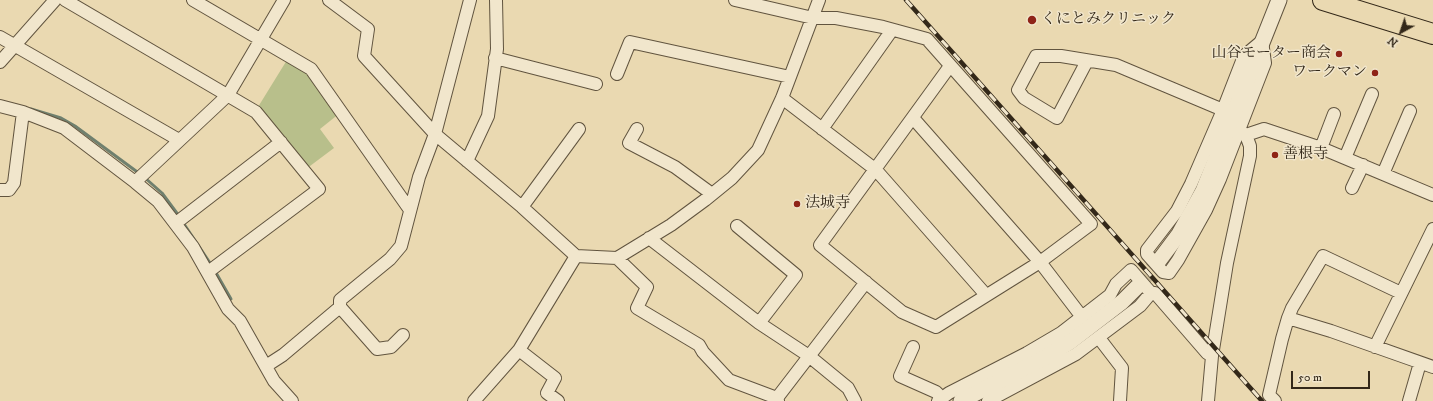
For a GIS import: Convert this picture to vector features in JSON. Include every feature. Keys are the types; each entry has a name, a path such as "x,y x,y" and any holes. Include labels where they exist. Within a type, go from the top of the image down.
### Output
{"highway":[{"path":"1323,0 1433,34"}],"street":[{"path":"0,62 55,0"},
{"path":"65,0 256,112 319,189 212,269"},
{"path":"193,0 311,69 410,210"},
{"path":"140,177 228,95 284,0"},
{"path":"329,0 368,29 364,56 435,134 522,206 576,256 617,258 671,225 712,194 732,178 758,150 782,98 819,0"},
{"path":"403,335 391,347 377,349 340,307 340,300 390,259 401,246 419,177 435,134 470,0"},
{"path":"467,160 488,116 495,58 496,0"},
{"path":"735,0 813,18 836,18 927,39 1091,224 1040,262 936,327 902,312 820,245 876,170 950,66"},
{"path":"1158,262 1179,234 1203,190 1279,0"},
{"path":"822,129 892,30"},
{"path":"0,37 179,140"},
{"path":"617,74 630,42 790,77"},
{"path":"1262,42 1264,63 1243,133 1206,210 1178,260 1169,273 1163,272 1147,254 1148,250 1177,211 1196,174 1224,110 1244,56 1262,42"},
{"path":"1087,61 1058,118 1024,98 1018,90 1036,56 1061,56 1116,65 1224,110"},
{"path":"495,58 596,84"},
{"path":"1345,158 1372,94"},
{"path":"782,98 876,170 986,295"},
{"path":"0,106 23,112 64,128 140,177 158,201 179,221 212,269 228,309 240,321 274,381 292,401"},
{"path":"1383,174 1410,111"},
{"path":"0,190 9,190 14,183 23,112"},
{"path":"1321,148 1334,114"},
{"path":"913,118 1040,262 1082,317"},
{"path":"522,206 579,129"},
{"path":"637,129 629,143 675,167 712,194"},
{"path":"1243,133 1264,129 1321,148 1433,195"},
{"path":"1208,401 1212,356 1227,263 1250,156 1250,146 1243,133"},
{"path":"179,221 281,142"},
{"path":"1352,188 1363,165"},
{"path":"737,226 796,276 759,323"},
{"path":"1375,348 1433,229"},
{"path":"649,238 759,323 810,356 848,388 855,401"},
{"path":"474,401 519,350 576,256"},
{"path":"1275,401 1269,395 1288,318 1292,308 1323,256 1401,293"},
{"path":"617,258 647,287 637,308 699,345 703,352 728,380 778,400 866,282"},
{"path":"913,348 900,376 936,392 940,400 949,393 1033,350 1082,317 1110,295 1116,284 1131,270 1151,293 1155,293 1207,353 1212,356"},
{"path":"961,401 1037,362 1070,342 1122,302 1136,288"},
{"path":"988,401 1056,366 1099,338 1126,315 1140,306 1151,293"},
{"path":"266,366 283,355 340,307"},
{"path":"1288,318 1331,330 1375,348 1433,367"},
{"path":"1099,338 1122,368 1120,401"},
{"path":"519,350 555,378 543,397 558,401"},
{"path":"1409,401 1420,363"}],"green space":[{"path":"287,60 310,74 340,113 320,129 334,148 306,169 258,107"}],"waterway":[{"path":"31,109 61,118 75,126 140,174"},
{"path":"144,177 162,193 179,216"},
{"path":"182,221 212,266"},
{"path":"215,271 231,299"}],"tunnel":[{"path":"1137,287 1158,262"}],"railway":[{"path":"906,0 1262,401"}],"place":[{"name":"くにとみクリニック","path":"1032,20"},
{"name":"山谷モーター商会","path":"1339,54"},
{"name":"ワークマン","path":"1375,73"},
{"name":"善根寺","path":"1275,155"},
{"name":"法城寺","path":"797,204"}]}
